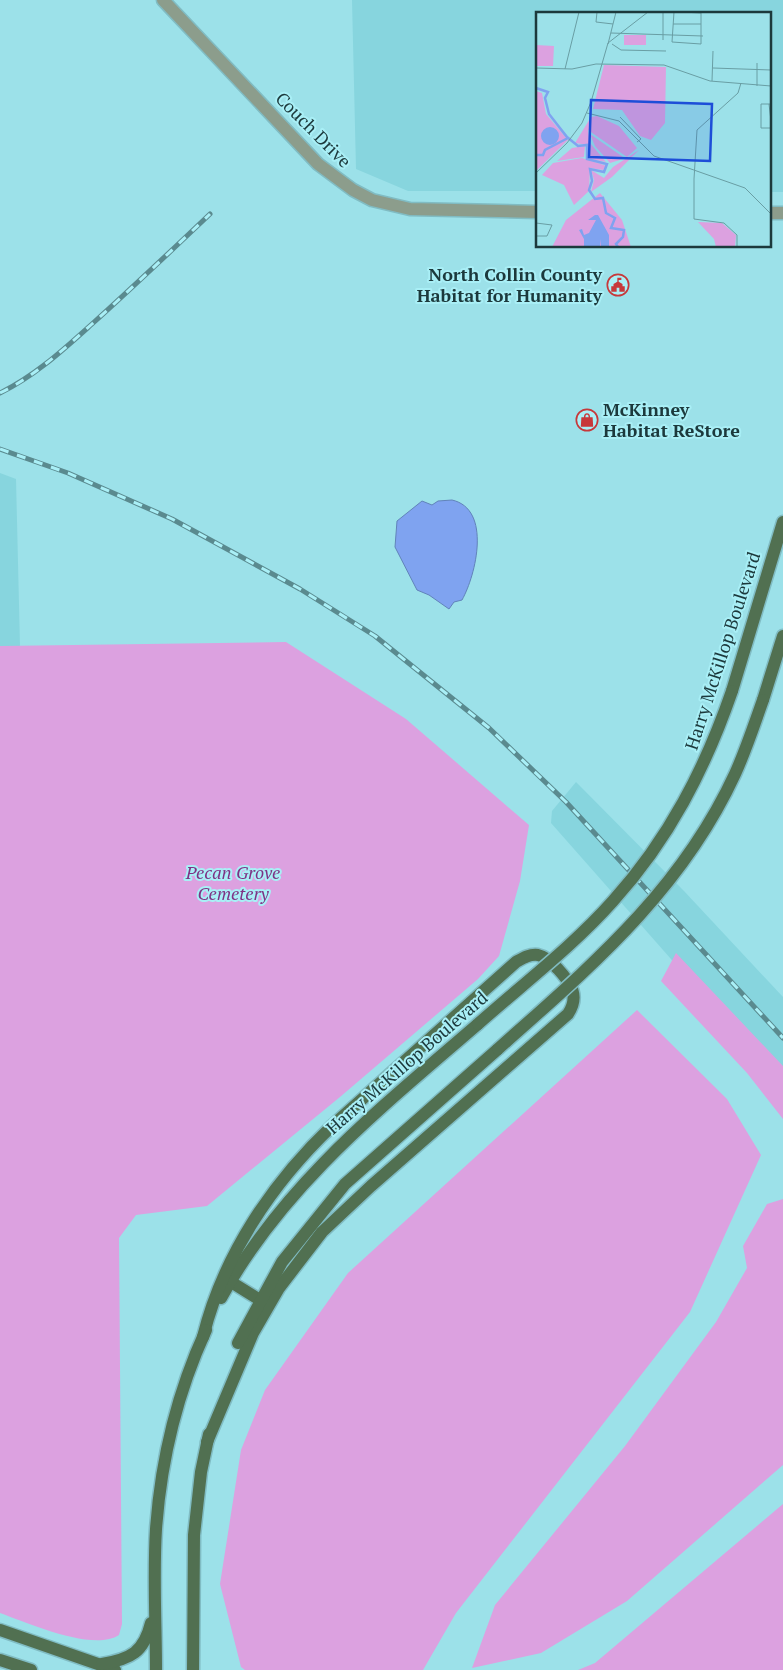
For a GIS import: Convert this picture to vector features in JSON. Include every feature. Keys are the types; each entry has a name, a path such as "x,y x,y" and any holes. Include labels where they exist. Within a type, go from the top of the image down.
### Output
{"main road":[{"name":"Harry McKillop Boulevard","path":"156,1670 156,1530 165,1462 178,1402 203,1337 230,1282 270,1224 331,1153 593,921 642,866 665,834 693,786 718,732 783,522"},
{"path":"193,1670 195,1517 207,1442 236,1351 260,1300 293,1248 345,1184 603,955 635,922 665,885 698,838 726,792 745,750 783,636"},
{"path":"203,1337 211,1302 236,1252 271,1196 311,1147 516,962 535,955 550,961 571,984 574,1000 568,1014 371,1186 322,1232 279,1288 257,1326 243,1354 207,1442"},
{"path":"230,1282 260,1300"},
{"path":"194,1589 203,1670"},
{"path":"100,1664 126,1658 142,1647 147,1639 156,1606"},
{"path":"0,1630 115,1670"},
{"path":"0,1660 31,1670"}],"street":[{"name":"Couch Drive","path":"163,0 322,168 353,190 372,200 410,209 536,212"},
{"path":"770,213 783,213"}],"shaded area":[{"path":"352,0 783,0 783,192 770,192 770,12 536,12 536,191 408,191 356,169"},
{"path":"0,473 16,479 20,646 0,646"},
{"path":"576,782 684,891 783,997 783,1086 551,823 552,811"}],"green space":[{"name":"Pecan Grove Cemetery","path":"286,642 406,719 529,825 520,881 499,956 478,979 340,1097 207,1206 136,1215 119,1238 122,1624 119,1635 108,1639 77,1638 43,1629 0,1613 0,646"},
{"path":"676,953 783,1066 783,1119 747,1073 661,981"},
{"path":"637,1010 727,1099 761,1155 690,1312 456,1613 423,1670 245,1670 241,1667 220,1584 241,1450 265,1390 348,1273"},
{"path":"783,1199 783,1465 627,1601 541,1653 472,1668 495,1605 625,1446 716,1322 747,1268 743,1246 767,1204"},
{"path":"783,1504 783,1670 578,1670 595,1663"}],"water":[{"path":"452,500 464,506 472,516 476,529 477,544 476,560 467,589 462,600 454,602 449,609 429,595 417,590 395,547 397,521 422,501 432,505 438,501"}],"railway":[{"path":"0,393 37,371 59,353 210,214"},
{"path":"0,449 68,473 172,519 300,589 375,636 489,728 566,802 783,1038"}],"place":[{"name":"North Collin County Habitat for Humanity","path":"618,285"},
{"name":"McKinney Habitat ReStore","path":"587,420"}]}
